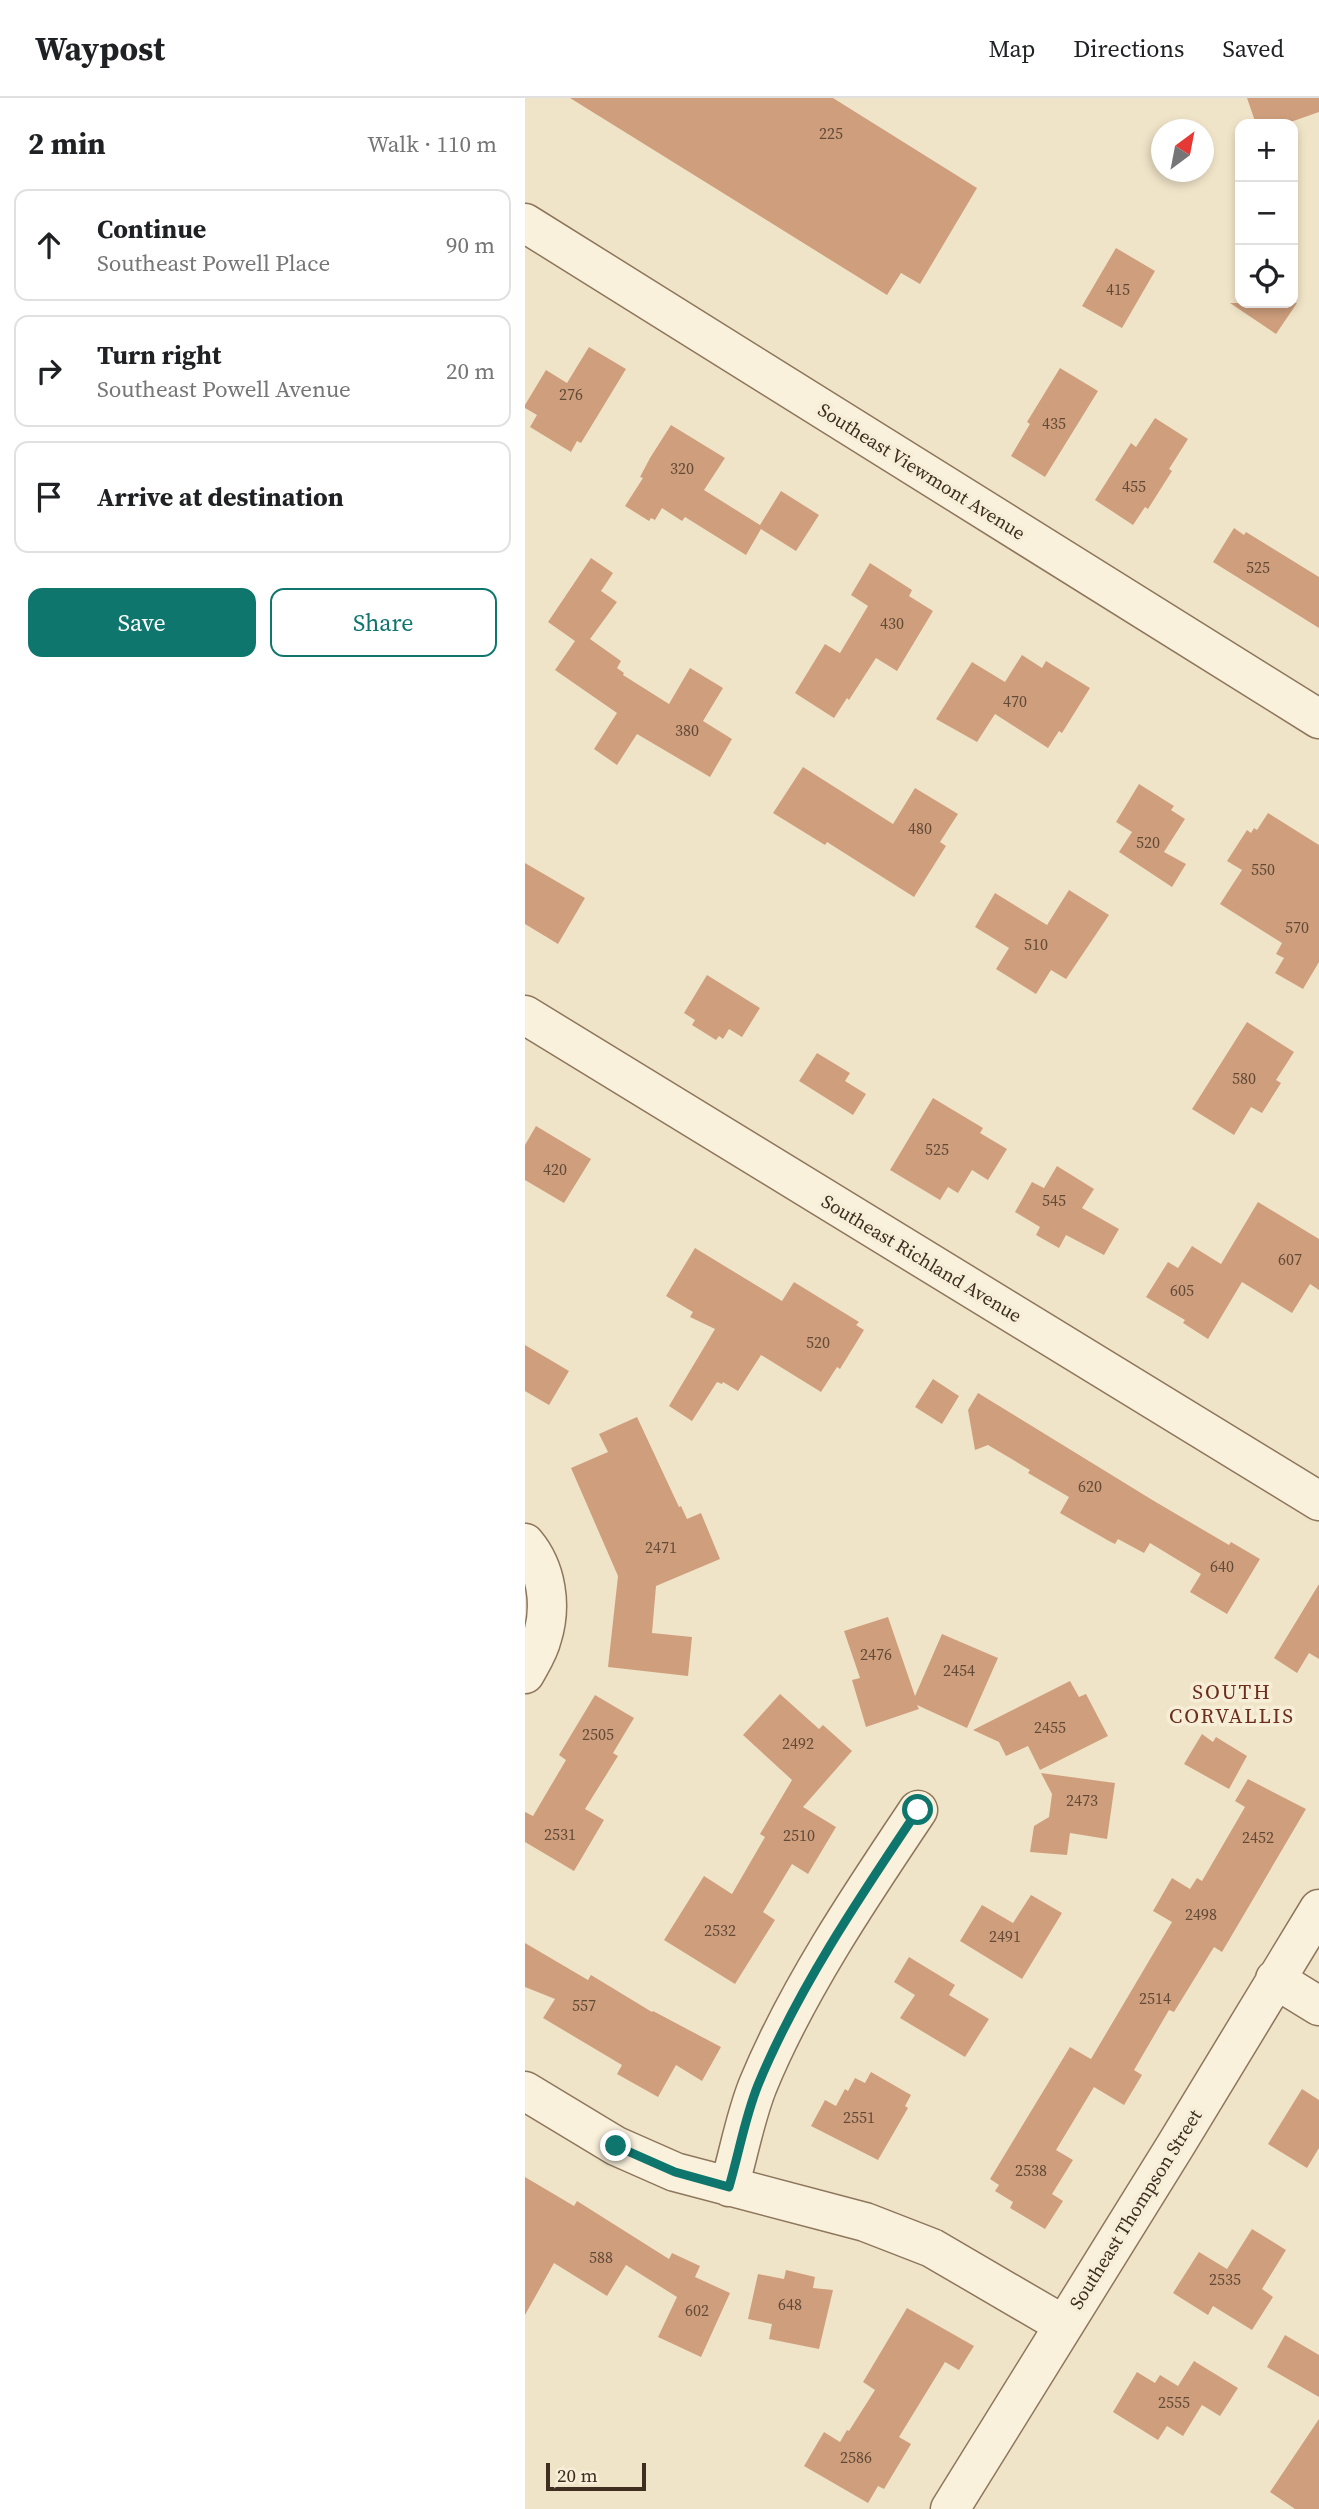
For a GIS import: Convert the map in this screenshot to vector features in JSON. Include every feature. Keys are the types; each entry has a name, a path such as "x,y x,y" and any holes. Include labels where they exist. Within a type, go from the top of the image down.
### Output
{"street":[{"name":"Southeast Viewmont Avenue","path":"525,223 1319,719"},
{"name":"Southeast Richland Avenue","path":"525,1015 1319,1501"},
{"path":"525,1543 539,1563 545,1585 547,1619 542,1641 525,1674"},
{"path":"729,2187 757,2087 784,2025 870,1882 918,1810"},
{"name":"Southeast Thompson Street","path":"950,2509 1319,1909"},
{"path":"1275,1979 1319,2006"},
{"path":"525,2091 616,2146 675,2172 865,2222 932,2248 1064,2325"}],"building":[{"path":"570,98 833,98 977,188 920,284 901,273 887,295"},
{"path":"1247,98 1319,98 1319,112 1298,119 1254,119"},
{"path":"1116,248 1155,271 1122,328 1082,306"},
{"path":"1237,308 1294,308 1276,334"},
{"path":"589,347 626,369 581,443 577,441 571,452 530,427 537,415 525,408 525,405 546,370 567,383"},
{"path":"1060,368 1098,391 1045,477 1011,456 1030,424 1027,422"},
{"path":"1155,418 1188,439 1148,509 1145,507 1133,525 1095,500 1131,443 1136,447"},
{"path":"671,425 725,458 704,490 760,525 781,491 819,515 796,551 761,529 746,555 685,517 682,521 662,508 655,520 651,518 649,521 625,506"},
{"path":"1234,528 1244,535 1246,532 1319,577 1319,628 1213,562"},
{"path":"591,558 613,573 601,591 617,602 590,639 621,661 617,668 623,675 669,704 690,668 723,688 703,721 732,739 710,777 637,734 617,765 594,749 617,713 555,670 575,641 548,622"},
{"path":"870,563 912,590 909,596 933,611 897,671 876,658 834,718 795,693 825,644 840,653 868,606 851,595"},
{"path":"1022,655 1042,668 1046,661 1090,688 1062,733 1059,731 1048,748 995,714 977,742 936,719 972,662 1005,682"},
{"path":"803,767 893,824 915,788 958,814 940,842 946,846 914,897 827,842 825,845 773,813"},
{"path":"1139,784 1174,806 1171,810 1185,819 1164,852 1186,864 1172,887 1119,852 1132,832 1116,822"},
{"path":"1268,813 1319,845 1319,962 1303,989 1275,973 1284,958 1276,954 1282,943 1220,904 1242,870 1227,861 1247,830 1251,833 1254,828 1257,830"},
{"path":"525,863 585,898 558,944 525,924"},
{"path":"1069,890 1109,915 1066,979 1051,970 1036,994 996,969 1009,948 975,927 995,893 1047,925"},
{"path":"707,975 760,1008 742,1037 729,1029 723,1039 719,1036 716,1040 692,1025 695,1020 684,1013"},
{"path":"1247,1022 1294,1052 1276,1080 1281,1083 1262,1113 1251,1107 1234,1135 1192,1109"},
{"path":"817,1053 850,1073 845,1081 866,1094 853,1115 799,1081"},
{"path":"933,1098 983,1128 980,1133 1007,1149 988,1180 972,1170 958,1193 948,1187 940,1200 890,1170"},
{"path":"536,1126 591,1159 564,1203 525,1180 525,1145"},
{"path":"1057,1166 1094,1189 1082,1208 1119,1229 1104,1255 1066,1235 1059,1248 1036,1235 1040,1227 1015,1212 1032,1182 1044,1188"},
{"path":"1258,1202 1319,1239 1319,1290 1310,1284 1292,1313 1242,1282 1208,1339 1183,1323 1185,1320 1146,1297 1168,1262 1178,1268 1192,1246 1221,1264"},
{"path":"695,1248 782,1301 794,1282 859,1322 856,1325 864,1330 840,1369 837,1367 821,1392 761,1355 738,1391 723,1382 717,1382 692,1421 669,1406 715,1329 690,1317 693,1312 666,1296"},
{"path":"525,1345 569,1371 549,1405 525,1391"},
{"path":"933,1379 959,1396 942,1424 915,1407"},
{"path":"978,1393 1154,1501 1229,1545 1231,1542 1260,1559 1227,1614 1190,1592 1201,1574 1150,1543 1144,1553 1118,1539 1115,1544 1109,1541 1060,1513 1069,1497 1028,1473 1030,1470 988,1445 975,1450 968,1410"},
{"path":"637,1417 679,1507 681,1506 687,1519 701,1513 720,1559 656,1586 652,1633 692,1637 688,1676 608,1667 618,1576 571,1468 608,1452 599,1434"},
{"path":"1319,1584 1319,1659 1309,1653 1297,1673 1274,1658"},
{"path":"888,1617 915,1696 942,1634 998,1658 967,1728 917,1705 919,1709 866,1727 852,1680 860,1678 844,1631"},
{"path":"1070,1681 1079,1697 1086,1694 1108,1736 1040,1770 1028,1746 1006,1756 999,1742 973,1730"},
{"path":"780,1694 819,1729 823,1725 852,1751 803,1807 836,1827 808,1874 792,1864 763,1912 775,1920 735,1984 664,1940 704,1876 732,1894 765,1837 760,1834 792,1780 743,1735"},
{"path":"595,1695 634,1718 613,1753 618,1756 585,1809 604,1820 574,1871 525,1842 525,1812 533,1816 566,1760 559,1755"},
{"path":"1202,1734 1213,1742 1216,1737 1247,1756 1229,1789 1184,1764"},
{"path":"1041,1773 1115,1783 1107,1839 1070,1833 1067,1855 1030,1852 1034,1826 1049,1817 1052,1794"},
{"path":"1248,1779 1306,1809 1222,1952 1214,1947 1174,2012 1169,2010 1134,2070 1142,2075 1124,2105 1094,2087 1056,2150 1073,2160 1052,2194 1063,2201 1045,2229 1010,2208 1013,2202 995,2191 999,2185 990,2179 1070,2047 1091,2059 1172,1922 1153,1911 1172,1878 1190,1889 1197,1878 1202,1881 1245,1807 1235,1801"},
{"path":"1031,1895 1062,1913 1022,1979 960,1941 982,1905 1013,1923"},
{"path":"525,1943 588,1980 591,1975 652,2012 721,2047 702,2081 676,2065 658,2097 617,2074 622,2065 543,2018 555,1999 525,1987"},
{"path":"909,1957 955,1985 949,1995 989,2019 965,2057 900,2018 915,1995 894,1982"},
{"path":"871,2072 911,2095 905,2106 908,2108 878,2160 811,2126 825,2100 836,2106 855,2078 865,2083"},
{"path":"1302,2089 1319,2100 1319,2148 1307,2168 1268,2144"},
{"path":"525,2177 574,2206 577,2201 669,2259 672,2253 700,2266 695,2277 730,2293 701,2357 658,2337 677,2297 626,2265 607,2296 554,2263 525,2315"},
{"path":"1252,2229 1286,2250 1262,2289 1273,2297 1252,2330 1213,2306 1208,2315 1173,2293 1199,2252 1227,2269"},
{"path":"786,2270 815,2277 813,2288 833,2290 819,2349 769,2339 772,2324 748,2319 758,2274 784,2279"},
{"path":"907,2308 974,2346 959,2370 945,2362 899,2437 911,2444 884,2489 878,2486 868,2503 804,2466 824,2432 840,2442 847,2430 849,2431 875,2390 863,2382"},
{"path":"1285,2335 1319,2355 1319,2397 1267,2367"},
{"path":"1194,2361 1238,2388 1220,2416 1202,2405 1183,2436 1167,2426 1158,2440 1113,2412 1137,2372 1155,2383 1160,2375 1178,2386"},
{"path":"1319,2419 1319,2509 1295,2509 1270,2492"}],"district":[{"name":"SOUTH CORVALLIS","path":"1232,1703"}],"route":[{"path":"616,2146 675,2172 729,2187 757,2087 784,2025 870,1882 918,1810"}]}
